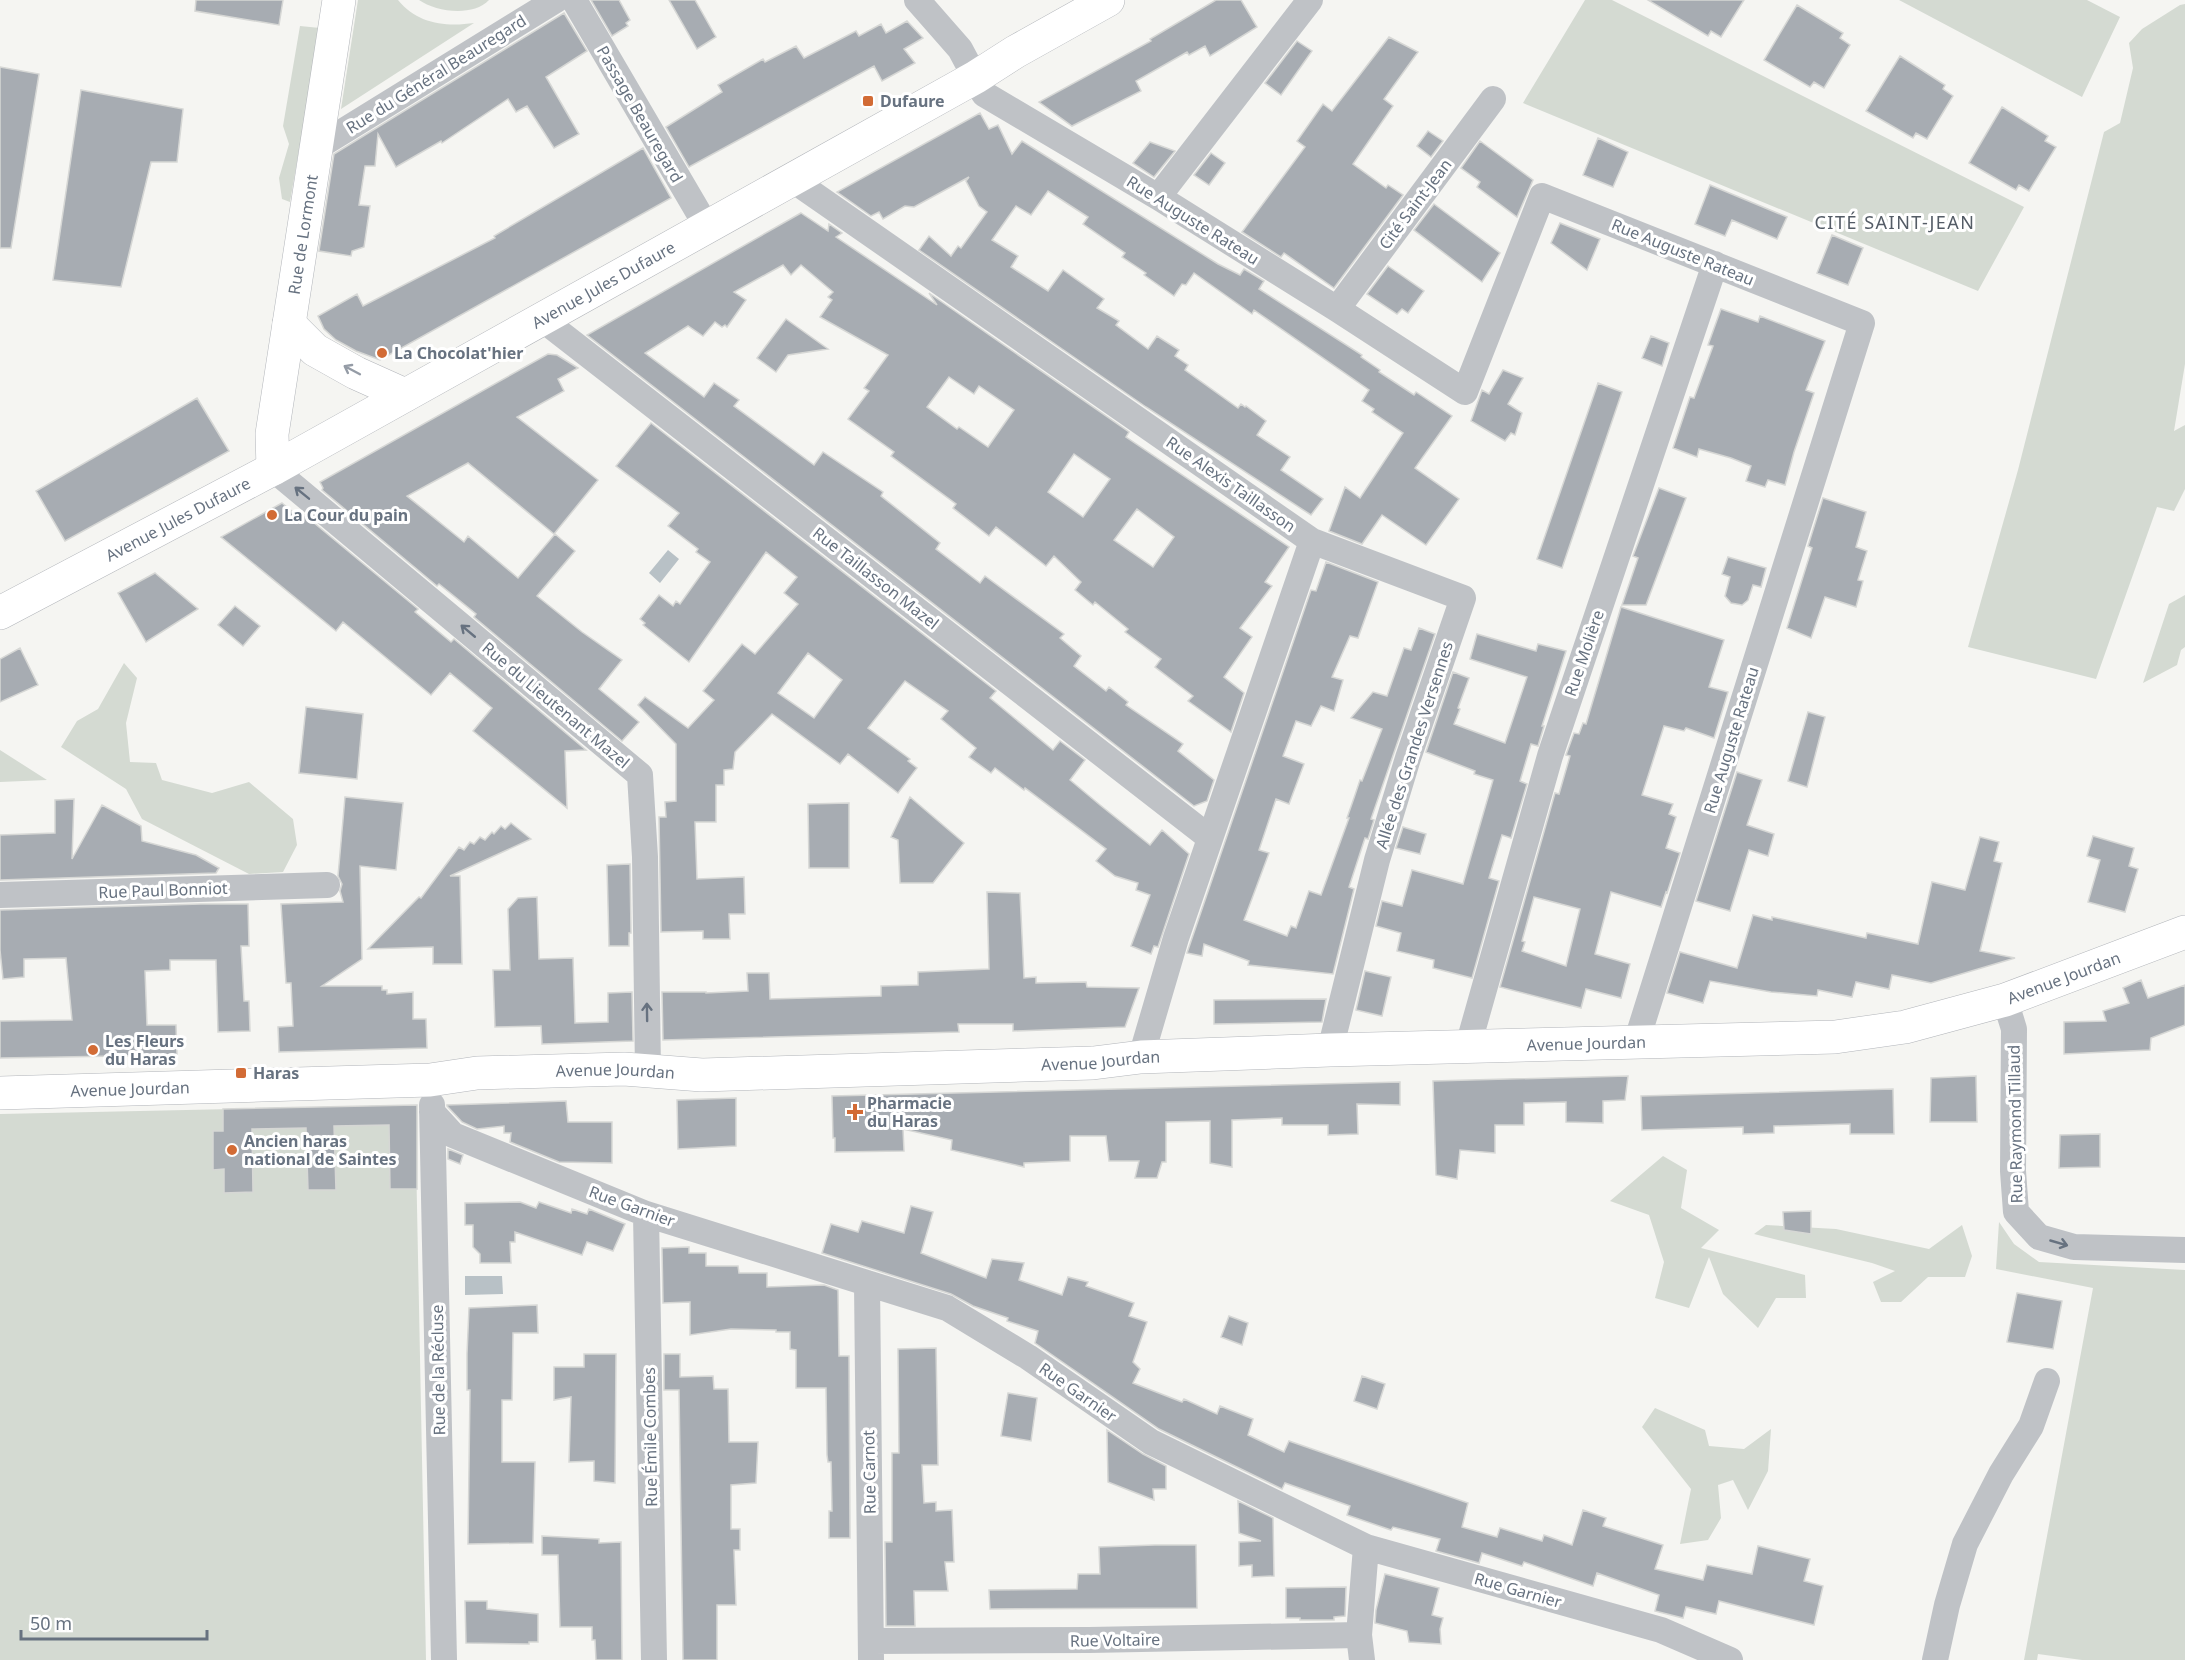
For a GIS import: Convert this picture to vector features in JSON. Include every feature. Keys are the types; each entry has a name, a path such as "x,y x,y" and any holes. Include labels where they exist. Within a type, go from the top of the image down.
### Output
{"main road":[{"name":"Rue de Lormont","path":"273,469 272,434 339,0"},
{"name":"Avenue Jules Dufaure","path":"0,613 273,469 793,180 1108,0"},
{"path":"289,324 315,350 405,395"},
{"name":"Avenue Jourdan","path":"0,1093 430,1080 477,1073 624,1069 702,1075 795,1073 1093,1064 1141,1057 1330,1050 1796,1040 1871,1033 1905,1027 2005,1000 2185,932"}],"street":[{"name":"Rue du Général Beauregard","path":"316,148 555,0"},
{"name":"Passage Beauregard","path":"574,0 707,227"},
{"name":"Rue Auguste Rateau","path":"917,0 960,49 984,94 1158,197 1465,392 1542,196 1862,323 1636,1043"},
{"path":"1158,197 1310,0"},
{"name":"Cité Saint-Jean","path":"1337,309 1493,99"},
{"name":"Rue Alexis Taillasson","path":"793,180 1312,541 1176,938 1141,1057"},
{"name":"Rue Molière","path":"1467,1046 1550,756 1715,264"},
{"name":"Rue Taillasson Mazel","path":"542,319 1210,838"},
{"name":"Rue du Lieutenant Mazel","path":"273,469 640,775 645,857 648,1071"},
{"name":"Allée des Grandes Versennes","path":"1312,541 1462,598 1408,758 1377,860 1330,1050"},
{"name":"Rue Paul Bonniot","path":"0,895 327,885"},
{"name":"Rue Raymond Tillaud","path":"2005,1000 2014,1029 2013,1171 2016,1212 2039,1237 2074,1247 2185,1250"},
{"name":"Rue de la Récluse","path":"430,1080 444,1660"},
{"name":"Rue Garnier","path":"432,1112 453,1135 646,1214 946,1308 1029,1357 1150,1442 1366,1547 1661,1630 1730,1660"},
{"name":"Rue Émile Combes","path":"646,1214 654,1660"},
{"name":"Rue Carnot","path":"867,1283 871,1651"},
{"path":"1935,1660 1947,1605 1965,1545 2001,1474 2031,1426 2047,1381"},
{"path":"1362,1660 1359,1635 1366,1547"},
{"name":"Rue Voltaire","path":"871,1651 1089,1650 1359,1635"}],"shaded area":[{"path":"358,0 398,0 423,19 443,24 474,23 341,109"},
{"path":"419,0 489,0 474,9 454,11 444,10"},
{"path":"1585,0 1612,0 2024,207 1978,291 1523,103"},
{"path":"1899,0 2087,0 2120,17 2082,97"},
{"path":"2185,4 2185,364 2174,431 2185,425 2185,489 2174,511 2157,507 2096,679 1968,647 2018,470 2104,132 2120,123 2133,68 2129,43 2142,29"},
{"path":"300,26 320,28 290,202 282,199 279,178 289,144 283,126"},
{"path":"668,550 679,559 660,583 649,573"},
{"path":"2185,595 2185,647 2181,650 2177,665 2143,683 2169,604"},
{"path":"124,663 137,678 126,723 130,762 156,763 162,780 212,793 249,782 293,819 297,845 283,872 249,874 142,819 126,789 61,747 77,721 98,709"},
{"path":"0,750 47,780 0,782"},
{"path":"415,1105 426,1660 0,1660 0,1114"},
{"path":"1663,1156 1687,1170 1681,1208 1719,1230 1701,1248 1805,1275 1806,1298 1776,1298 1758,1328 1723,1294 1709,1257 1689,1308 1655,1298 1664,1262 1649,1215 1610,1201"},
{"path":"1999,1222 2014,1244 2039,1262 2185,1270 2185,1660 2082,1660 2038,1654 2037,1660 2024,1660 2093,1288 1996,1269"},
{"path":"1766,1225 1836,1229 1929,1249 1962,1225 1972,1256 1965,1277 1928,1277 1901,1302 1881,1302 1873,1282 1895,1271 1872,1263 1754,1234"},
{"path":"465,1276 502,1276 503,1294 465,1295"},
{"path":"1655,1408 1705,1430 1709,1446 1744,1449 1771,1429 1768,1471 1748,1510 1733,1480 1718,1485 1721,1518 1708,1540 1680,1544 1691,1489 1642,1427"}],"building":[{"path":"196,0 283,0 279,25 195,11"},
{"path":"591,0 619,0 630,20 626,23 628,26 612,36"},
{"path":"669,0 695,0 716,37 697,49"},
{"path":"1216,0 1241,0 1257,27 1210,56 1205,46 1189,55 1187,52 1136,81 1141,91 1072,126 1039,102 1151,41 1150,39"},
{"path":"1648,0 1744,0 1721,37 1711,31 1708,36"},
{"path":"1797,5 1843,33 1840,38 1850,45 1824,88 1814,82 1810,87 1764,60"},
{"path":"564,13 587,51 546,77 579,134 554,148 527,106 516,112 508,99 442,143 441,141 396,167 378,134 375,166 365,166 359,205 370,206 364,247 352,251 351,256 319,251 334,154"},
{"path":"907,21 923,38 904,49 915,63 882,81 874,66 689,167 666,127 722,92 718,85 763,59 765,62 796,46 804,58 856,31 859,36 881,24 886,33"},
{"path":"1389,37 1418,52 1384,99 1393,106 1353,164 1386,188 1388,185 1403,195 1334,288 1284,253 1281,257 1242,232 1305,147 1297,141 1323,104 1332,111"},
{"path":"1297,41 1312,51 1281,95 1265,83"},
{"path":"1900,56 1945,85 1943,89 1953,96 1927,139 1916,133 1913,138 1866,111"},
{"path":"0,67 39,74 11,248 0,248"},
{"path":"81,90 183,109 177,162 151,162 121,287 53,280"},
{"path":"2002,107 2048,136 2045,141 2056,147 2029,191 2019,185 2016,190 1969,163"},
{"path":"980,113 989,129 998,125 1012,154 1022,141 1218,264 1240,275 1244,269 1264,281 1259,289 1362,355 1361,357 1380,370 1379,372 1414,395 1416,392 1452,416 1415,468 1459,499 1426,545 1382,515 1362,544 1329,531 1345,487 1360,498 1403,433 1372,412 1374,409 1362,401 1369,390 1254,310 1252,314 1194,273 1186,285 1182,284 1174,296 1122,257 1125,253 1083,224 1088,217 1048,191 1031,215 1016,206 992,240 1018,256 1011,267 1048,291 1063,270 1104,299 1097,308 1119,321 1116,325 1148,349 1157,336 1179,350 1175,356 1188,365 1185,370 1238,408 1241,404 1246,406 1266,421 1257,435 1290,457 1281,470 1323,499 1311,515 1146,407 919,250 929,236 951,256 958,246 961,248 987,212 979,206 966,181 969,177 914,207 905,206 883,219 879,212 871,216 837,192"},
{"path":"1428,131 1443,141 1431,157 1417,146"},
{"path":"1598,138 1628,152 1613,187 1583,175"},
{"path":"1480,141 1533,180 1517,217 1477,187 1480,182 1461,168"},
{"path":"1150,142 1175,151 1154,177 1133,163"},
{"path":"643,148 671,198 380,360 336,340 324,329 318,316 357,294 363,306 495,238 494,236"},
{"path":"1211,153 1225,163 1209,185 1194,175"},
{"path":"1710,185 1787,217 1777,239 1732,220 1725,236 1695,224"},
{"path":"1434,204 1500,253 1482,282 1414,230"},
{"path":"801,213 828,231 829,224 842,233 836,237 937,305 929,293 1129,432 1126,437 1289,547 1265,582 1272,586 1240,628 1252,637 1224,677 1244,693 1231,732 1188,701 1193,696 1155,667 1161,659 1125,632 1128,629 1095,602 1093,605 1075,590 1081,582 1054,556 1046,566 996,527 989,536 953,508 956,504 891,456 894,452 848,419 869,391 864,388 888,355 820,317 832,300 828,297 833,292 801,265 791,275 783,265 734,292 746,300 727,327 725,325 722,327 715,322 703,336 688,326 645,353 704,397 714,383 739,400 734,406 814,465 823,452 883,492 881,496 940,543 936,549 980,583 985,576 1064,634 1060,638 1081,656 1074,666 1106,691 1109,687 1128,702 1126,705 1183,744 1178,751 1214,780 1207,801 1194,806 587,335","holes":["949,377 974,394 979,386 1014,410 988,447 959,427 957,429 927,407","1074,454 1110,479 1083,517 1048,492","1137,509 1174,537 1153,567 1114,540"]},
{"path":"1560,223 1600,239 1587,270 1551,243"},
{"path":"1832,235 1863,248 1848,285 1817,273"},
{"path":"1388,266 1424,291 1408,313 1402,309 1397,314 1367,294"},
{"path":"1721,309 1758,322 1760,316 1825,341 1806,390 1814,393 1785,485 1768,480 1765,487 1746,481 1751,466 1731,458 1699,449 1697,457 1673,448 1690,397 1694,398 1713,346 1708,345"},
{"path":"786,319 828,349 788,355 776,372 757,358"},
{"path":"1651,336 1669,343 1662,366 1642,358"},
{"path":"548,354 557,355 578,368 558,379 564,391 517,417 598,480 554,534 468,463 407,496 464,542 468,536 518,578 555,534 575,551 537,596 622,660 599,689 639,722 622,741 474,617 476,614 439,584 437,586 322,490 320,482"},
{"path":"1503,370 1523,378 1508,404 1522,413 1515,435 1511,433 1505,441 1471,421 1482,390 1489,394"},
{"path":"1598,383 1622,392 1562,568 1537,559"},
{"path":"197,398 229,451 65,541 36,491"},
{"path":"651,423 996,691 990,698 1053,750 1060,741 1085,760 1070,780 1150,845 1162,830 1189,854 1158,947 1154,946 1151,954 1131,946 1150,895 1136,890 1138,883 1115,876 1096,861 1106,849 1025,788 1024,790 995,768 991,773 969,757 976,748 941,719 948,711 905,681 868,728 910,759 908,761 917,768 898,793 848,754 840,764 772,714 735,752 733,769 724,770 724,785 716,785 716,822 695,822 697,879 744,877 745,914 729,914 730,939 703,939 703,931 661,932 659,817 666,817 665,802 676,801 676,744 638,705 645,697 688,728 714,700 703,691 742,644 755,654 798,604 784,593 797,577 766,552 689,662 643,625 645,623 640,619 659,595 673,606 676,601 680,604 710,562 696,552 698,549 668,526 679,513 616,466","holes":["808,653 842,680 814,718 778,693"]},
{"path":"1659,488 1686,498 1646,605 1622,605 1638,558 1633,556"},
{"path":"1823,498 1866,512 1856,547 1867,551 1858,580 1863,581 1856,607 1825,597 1811,638 1787,628 1812,548 1808,546"},
{"path":"282,503 299,517 302,513 418,609 415,612 451,642 454,639 586,750 565,751 567,808 473,731 492,708 450,673 431,695 343,622 336,631 221,537"},
{"path":"1728,557 1766,568 1761,587 1753,585 1748,600 1742,605 1731,603 1725,596 1730,577 1722,574"},
{"path":"1326,562 1378,582 1358,638 1350,636 1332,677 1343,680 1334,711 1321,706 1311,726 1296,721 1283,756 1304,764 1289,804 1276,799 1259,850 1269,853 1244,920 1287,936 1291,926 1296,928 1309,891 1321,895 1360,780 1362,781 1382,729 1351,718 1373,692 1387,696 1404,648 1411,650 1419,628 1435,634 1371,819 1374,820 1368,839 1365,838 1349,887 1354,889 1333,974 1248,965 1249,961 1204,944 1202,956 1187,953 1311,590 1316,591"},
{"path":"155,573 198,609 146,642 118,593"},
{"path":"235,606 260,626 243,646 218,625"},
{"path":"1621,607 1724,640 1709,687 1728,692 1714,738 1686,728 1684,731 1664,726 1642,795 1673,804 1669,814 1676,817 1666,848 1680,853 1667,893 1661,907 1611,892 1595,954 1630,964 1621,998 1586,989 1581,1008 1500,987 1555,793 1559,794 1570,756 1566,755 1574,733 1579,734 1583,723 1586,724","holes":["1534,897 1580,909 1566,966 1522,951 1525,942 1522,941"]},
{"path":"1477,634 1536,651 1538,644 1566,651 1542,726 1544,726 1538,746 1531,744 1520,781 1527,784 1511,838 1502,835 1489,878 1499,881 1472,978 1433,968 1434,960 1397,951 1401,933 1376,926 1382,901 1402,906 1412,870 1463,884 1493,780 1426,752 1453,672 1469,678 1454,724 1505,743 1527,677 1470,659"},
{"path":"20,648 38,685 0,702 0,659"},
{"path":"306,707 363,714 357,779 299,773"},
{"path":"1808,712 1825,717 1807,787 1788,781"},
{"path":"1737,772 1762,780 1747,825 1774,834 1768,856 1749,850 1730,911 1696,901"},
{"path":"345,797 403,803 396,870 360,866 362,959 322,986 382,986 382,990 387,990 387,994 413,992 413,1019 426,1019 427,1048 279,1052 278,1027 293,1026 291,983 286,983 281,904 343,902 340,891 342,884 338,876"},
{"path":"910,797 964,843 933,883 900,883 898,840 891,837"},
{"path":"74,799 72,859 102,805 141,826 142,841 196,855 219,868 216,873 0,880 0,835 55,833 55,800"},
{"path":"849,803 849,868 809,868 808,804"},
{"path":"511,823 531,839 450,876 460,876 462,964 433,964 433,947 368,949 419,897 421,898 459,847 464,850 470,842 474,844 480,837 485,840 501,826 505,829"},
{"path":"1403,827 1426,834 1420,854 1396,848"},
{"path":"2093,836 2134,848 2129,866 2138,869 2125,912 2088,902 2100,860 2087,856"},
{"path":"1980,837 1999,842 1994,861 2002,863 1980,951 2015,958 1931,983 1892,975 1889,989 1856,982 1852,997 1818,990 1817,996 1771,992 1710,981 1703,1003 1667,993 1680,952 1737,968 1753,915 1772,920 1772,917 1866,938 1867,933 1918,944 1932,882 1965,890"},
{"path":"630,864 631,933 629,933 629,946 609,946 607,865"},
{"path":"987,892 1020,893 1024,978 1036,977 1036,983 1086,982 1087,987 1139,988 1125,1027 1013,1031 1013,1024 958,1024 959,1032 663,1040 662,992 748,991 747,973 769,973 770,999 881,996 881,986 918,985 918,972 989,969"},
{"path":"537,897 539,959 573,958 575,1023 608,1022 608,993 632,992 633,1041 542,1044 541,1026 495,1027 493,970 510,970 508,909 518,898"},
{"path":"248,904 249,946 241,946 244,1001 249,1001 250,1031 218,1032 216,960 170,960 170,970 145,971 147,1025 176,1025 177,1055 0,1058 0,1021 72,1020 66,958 24,959 24,977 3,979 0,910"},
{"path":"1365,971 1391,977 1382,1016 1356,1010"},
{"path":"2141,980 2148,998 2185,985 2185,1025 2151,1038 2150,1050 2064,1054 2064,1022 2106,1021 2103,1011 2129,1003 2123,988"},
{"path":"1326,999 1322,1022 1214,1024 1214,1000"},
{"path":"1628,1076 1625,1100 1603,1101 1603,1123 1566,1122 1566,1102 1524,1103 1524,1125 1495,1125 1495,1153 1460,1150 1457,1179 1436,1175 1433,1081"},
{"path":"1976,1076 1977,1122 1930,1122 1931,1078"},
{"path":"1400,1082 1400,1105 1357,1104 1358,1134 1328,1135 1328,1125 1282,1125 1282,1118 1232,1120 1232,1167 1210,1163 1210,1121 1166,1122 1166,1162 1162,1162 1157,1178 1135,1178 1139,1161 1109,1161 1106,1136 1070,1136 1070,1161 1024,1163 1024,1167 951,1150 952,1140 903,1129 904,1151 835,1152 835,1138 833,1138 832,1096"},
{"path":"1893,1089 1894,1134 1850,1134 1850,1124 1774,1126 1774,1133 1743,1134 1743,1127 1642,1130 1641,1096"},
{"path":"736,1098 736,1146 678,1149 677,1100"},
{"path":"566,1101 568,1122 612,1122 612,1163 559,1162 510,1142 511,1133 504,1133 504,1126 477,1129 462,1122 447,1106 447,1105"},
{"name":"Ancien haras national de Saintes","path":"417,1105 417,1189 390,1189 389,1125 334,1126 336,1190 308,1190 306,1128 252,1129 253,1192 224,1193 224,1169 213,1170 213,1131 223,1131 223,1109"},
{"path":"2100,1134 2100,1167 2059,1168 2060,1135"},
{"path":"448,1149 463,1155 460,1164 448,1159"},
{"path":"520,1202 536,1208 539,1202 571,1213 572,1209 587,1214 589,1209 625,1224 613,1251 587,1242 582,1255 515,1232 515,1242 510,1242 511,1263 480,1263 480,1254 473,1247 473,1225 465,1225 465,1203"},
{"path":"911,1206 933,1212 921,1253 986,1278 992,1259 1024,1263 1019,1280 1062,1295 1068,1277 1088,1282 1086,1286 1134,1303 1129,1316 1147,1322 1133,1362 1140,1369 1133,1383 1182,1402 1184,1399 1217,1414 1220,1406 1253,1419 1248,1435 1284,1452 1289,1441 1468,1503 1462,1527 1497,1537 1500,1528 1542,1541 1544,1535 1572,1545 1583,1510 1606,1518 1603,1526 1663,1545 1655,1569 1703,1580 1707,1565 1752,1574 1758,1546 1810,1559 1804,1581 1823,1586 1814,1625 1719,1601 1716,1614 1686,1607 1683,1618 1655,1611 1659,1595 1597,1573 1593,1586 1524,1562 1522,1566 1482,1553 1479,1563 1436,1551 1440,1539 1393,1527 1391,1530 1347,1515 1350,1506 1285,1483 1282,1489 1159,1429 1035,1343 1038,1331 1007,1321 1008,1318 973,1306 951,1294 822,1253 831,1224 858,1232 862,1221 904,1233"},
{"path":"1811,1211 1811,1234 1784,1230 1783,1212"},
{"path":"689,1247 689,1253 706,1253 706,1266 738,1266 739,1273 767,1273 767,1287 824,1285 838,1290 839,1356 849,1356 850,1538 829,1538 829,1511 832,1511 831,1462 828,1462 827,1455 826,1388 796,1388 796,1350 790,1349 790,1332 731,1329 690,1335 690,1302 663,1303 662,1248"},
{"path":"2017,1293 2062,1301 2053,1349 2007,1342"},
{"path":"537,1305 538,1333 513,1333 512,1400 502,1400 502,1462 535,1462 533,1543 468,1544 470,1390 467,1390 467,1354 469,1308"},
{"path":"1229,1316 1248,1323 1242,1345 1221,1337"},
{"path":"936,1348 938,1465 922,1465 924,1503 936,1502 936,1511 952,1510 954,1562 945,1562 948,1591 914,1591 915,1626 886,1626 885,1542 892,1542 892,1453 899,1453 898,1349"},
{"path":"584,1354 616,1354 615,1483 594,1481 594,1461 569,1462 571,1397 554,1400 554,1367 584,1367"},
{"path":"664,1354 680,1354 680,1377 713,1376 714,1389 728,1389 729,1442 758,1442 756,1483 731,1485 731,1529 740,1529 740,1550 734,1550 736,1605 717,1605 717,1660 683,1660 679,1390 664,1390"},
{"path":"1362,1376 1385,1384 1377,1409 1354,1401"},
{"path":"1008,1393 1037,1398 1031,1441 1001,1436"},
{"path":"1107,1430 1166,1466 1166,1489 1153,1489 1154,1500 1108,1482"},
{"path":"1238,1501 1273,1518 1274,1576 1252,1577 1252,1565 1239,1566 1239,1542 1261,1541 1239,1533"},
{"path":"542,1536 599,1539 599,1543 621,1542 622,1660 596,1660 592,1627 560,1627 558,1555 542,1555"},
{"path":"1196,1545 1197,1608 990,1609 989,1590 1077,1589 1078,1574 1100,1574 1099,1547"},
{"path":"1385,1574 1439,1588 1432,1615 1443,1618 1440,1629 1441,1644 1409,1642 1407,1631 1375,1623"},
{"path":"1346,1587 1345,1616 1334,1617 1334,1620 1286,1618 1286,1588"},
{"path":"465,1601 487,1601 487,1609 538,1614 538,1642 529,1642 529,1644 466,1643"}],"place":[{"name":"Dufaure","path":"868,101"},
{"name":"La Chocolat'hier","path":"382,353"},
{"name":"La Cour du pain","path":"272,515"},
{"name":"Les Fleurs du Haras","path":"93,1050"},
{"name":"Haras","path":"241,1073"},
{"name":"Pharmacie du Haras","path":"855,1112"},
{"name":"Ancien haras national de Saintes","path":"232,1150"}],"district":[{"name":"CITÉ SAINT-JEAN","path":"1895,222"}]}
